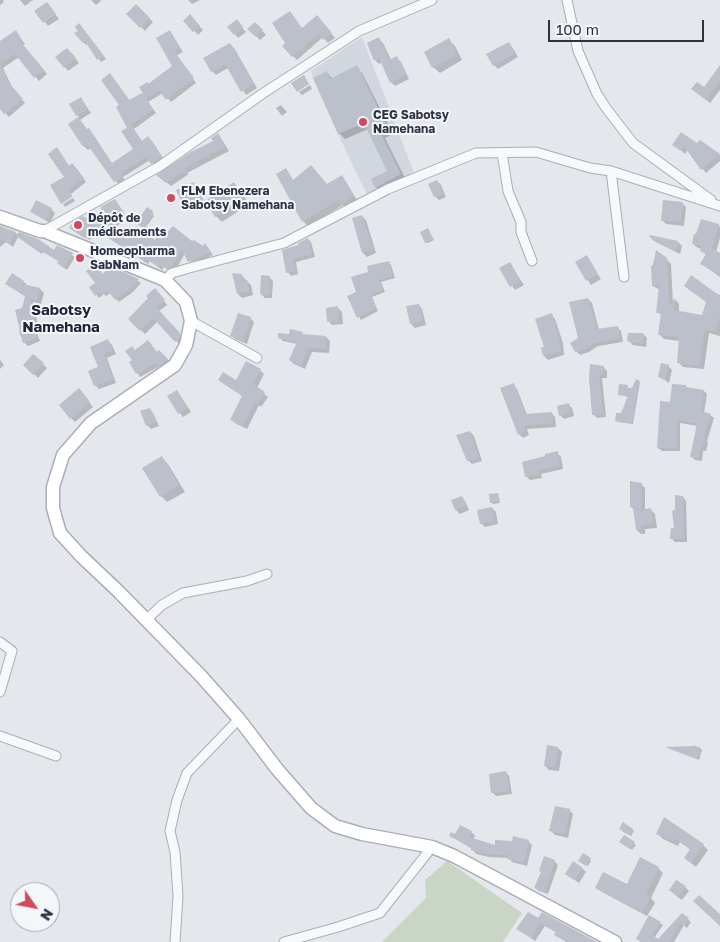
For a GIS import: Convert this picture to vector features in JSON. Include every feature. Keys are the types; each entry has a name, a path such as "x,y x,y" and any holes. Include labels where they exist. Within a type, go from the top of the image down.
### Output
{"main road":[{"path":"0,217 44,231 165,280 186,302 191,321 186,345 175,364 91,423 63,455 53,487 53,508 60,533 146,620 239,719 277,769 311,808 335,826 362,834 432,847 454,856 615,942"}],"street":[{"path":"44,231 160,166 262,94 359,31 432,0"},
{"path":"567,0 578,51 596,94 606,108 633,143 720,206"},
{"path":"165,280 172,274 193,266 284,243 388,189 476,153 536,152 590,168 611,171 720,206"},
{"path":"502,153 508,191 521,222 521,232 532,261"},
{"path":"611,171 624,277"},
{"path":"191,321 257,358"},
{"path":"146,620 162,605 183,593 247,581 267,574"},
{"path":"0,642 12,651 0,692"},
{"path":"176,942 178,896 175,852 170,831 177,800 187,773 239,719"},
{"path":"0,736 56,756"},
{"path":"284,942 380,913 432,847"}],"shaded area":[{"name":"CEG Sabotsy Namehana","path":"362,37 414,173 369,199 311,71"}],"green space":[{"path":"447,861 522,913 503,942 382,942 426,898 425,880"}],"building":[{"path":"47,2 56,14 43,23 34,11"},
{"path":"136,4 150,18 140,28 126,14"},
{"path":"290,11 302,28 317,15 332,33 323,40 319,34 292,57 282,46 285,43 272,23"},
{"path":"190,14 200,26 193,32 183,21"},
{"path":"237,19 243,27 234,35 227,27"},
{"path":"255,22 263,30 256,37 247,29"},
{"path":"79,23 104,56 97,60 85,41 83,43 74,33 78,31 75,27"},
{"path":"16,30 22,40 20,41 44,70 34,78 15,54 0,64 0,41"},
{"path":"170,30 180,48 174,51 194,78 166,100 159,90 146,98 153,109 131,125 142,141 148,136 162,157 151,164 146,157 121,173 123,176 114,182 87,144 83,147 68,124 78,117 87,129 89,128 112,163 133,149 121,131 127,128 116,107 119,105 101,80 110,73 129,100 142,93 144,95 139,87 148,82 148,84 172,66 156,38"},
{"path":"379,37 389,60 397,56 406,75 390,83 379,58 374,61 367,43"},
{"path":"449,38 457,54 432,68 424,52"},
{"path":"509,42 516,53 493,66 486,54"},
{"path":"230,43 254,84 241,92 225,64 211,72 203,58"},
{"path":"67,48 76,58 64,68 55,57"},
{"path":"0,64 9,83 23,99 4,114 0,109"},
{"path":"357,65 388,128 380,132 401,174 375,188 371,179 387,171 364,123 338,134 313,78 327,71 330,79"},
{"path":"720,65 720,81 706,100 691,89 697,82 704,87"},
{"path":"304,75 309,84 297,92 291,83"},
{"path":"81,97 88,109 76,116 69,104"},
{"path":"681,132 697,143 700,140 720,154 701,170 684,146 681,151 672,145"},
{"path":"218,133 226,146 185,168 186,170 166,183 156,175 191,152 213,141 211,138"},
{"path":"57,147 69,166 72,163 84,178 68,190 72,197 61,204 50,185 64,177 48,154"},
{"path":"311,165 327,184 342,175 354,196 341,205 338,200 302,222 276,174 286,168 293,180"},
{"path":"437,180 443,193 434,197 428,184"},
{"path":"194,182 202,200 184,207 176,190"},
{"path":"234,182 244,198 215,217 205,201"},
{"path":"115,199 124,213 109,228 128,239 137,226 155,240 157,236 161,239 173,226 192,241 194,240 203,246 205,243 211,252 188,262 182,250 172,266 167,269 160,265 159,267 146,259 144,261 93,228 86,237 69,228 73,222 83,216 96,224 103,212 100,207"},
{"path":"36,200 52,208 46,220 30,212"},
{"path":"663,200 683,202 681,222 661,221"},
{"path":"147,207 153,211 153,214 143,228 136,223"},
{"path":"362,215 373,249 362,253 352,218"},
{"path":"701,219 719,224 712,248 720,253 720,275 700,264 706,254 700,251 702,246 692,244 694,234 696,234"},
{"path":"0,226 16,232 9,244 0,238"},
{"path":"428,228 433,239 425,243 420,232"},
{"path":"19,232 38,239 54,250 57,245 73,253 64,268 57,263 58,261 40,250 39,252 16,236"},
{"path":"650,235 678,241 676,251 649,237"},
{"path":"308,238 312,254 293,259 296,271 286,273 282,250 298,245 298,243"},
{"path":"656,250 667,258 669,306 675,298 674,310 702,315 706,302 684,286 691,275 720,296 720,316 715,332 705,329 699,366 677,363 679,337 658,335 661,313 656,313 659,286 652,286 651,266 653,265"},
{"path":"587,255 598,274 586,281 575,262"},
{"path":"389,261 393,276 379,280 383,290 371,295 376,308 357,318 347,296 356,292 351,277 368,272 367,266"},
{"path":"510,262 521,281 510,287 499,268"},
{"path":"95,264 103,274 110,266 139,279 130,289 115,300 108,291 102,294 100,292 95,296 89,287 95,283 86,271"},
{"path":"12,273 24,281 23,284 40,288 37,301 30,299 35,321 31,322 37,337 23,343 15,310 22,308 25,296 5,284"},
{"path":"232,273 242,274 243,281 247,280 250,291 237,294"},
{"path":"261,275 270,276 269,295 260,294"},
{"path":"155,288 165,300 156,307 180,333 179,338 175,342 153,318 140,331 128,319 148,298 146,296"},
{"path":"588,298 597,329 618,326 620,338 594,343 585,349 575,352 570,343 578,338 569,302"},
{"path":"419,304 423,321 410,324 406,306"},
{"path":"338,306 339,321 327,322 326,308"},
{"path":"238,313 251,317 243,341 230,336"},
{"path":"552,313 561,351 543,356 541,348 544,347 535,319"},
{"path":"290,329 303,332 302,334 326,336 326,349 308,348 301,366 289,360 297,342 278,338 278,333 289,334"},
{"path":"628,333 643,333 643,344 627,341"},
{"path":"108,339 113,350 104,354 113,379 94,386 88,371 98,367 90,347"},
{"path":"148,340 157,352 159,350 168,359 159,366 156,363 136,374 129,362 132,360 125,351 132,346 135,350"},
{"path":"33,354 44,363 33,375 23,365"},
{"path":"246,361 261,369 253,384 265,392 257,404 255,402 243,426 230,420 242,396 218,380 223,372 236,380"},
{"path":"661,363 669,365 665,380 658,377"},
{"path":"590,364 604,366 603,375 599,375 603,414 592,415 589,378"},
{"path":"636,379 639,380 632,423 615,421 616,413 621,413 628,396 618,395 619,384 628,385 627,388 632,388"},
{"path":"514,383 525,414 552,412 553,423 524,426 526,431 518,435 500,388"},
{"path":"672,384 686,385 686,387 704,390 701,411 711,414 703,438 705,438 702,448 700,448 699,458 690,457 697,424 677,420 677,448 657,448 660,401 670,402"},
{"path":"79,388 90,402 70,419 59,405"},
{"path":"177,390 188,408 178,414 167,396"},
{"path":"569,403 571,413 559,416 557,406"},
{"path":"150,408 156,422 146,426 140,411"},
{"path":"470,431 479,458 467,461 456,435"},
{"path":"558,451 560,466 538,470 539,474 525,477 522,462"},
{"path":"162,456 179,485 160,497 142,468"},
{"path":"630,481 642,483 641,510 651,508 653,524 641,525 641,530 636,530 633,507 630,507"},
{"path":"498,493 500,501 490,503 489,494"},
{"path":"675,495 683,496 684,539 670,539 671,528 674,528 672,511 675,510"},
{"path":"462,496 466,506 455,510 451,500"},
{"path":"492,507 495,521 480,524 477,510"},
{"path":"547,745 558,747 555,768 544,766"},
{"path":"693,746 701,748 697,759 665,747"},
{"path":"506,771 509,791 491,793 489,774"},
{"path":"555,806 570,809 565,834 549,831"},
{"path":"664,817 704,844 691,863 684,858 690,849 674,838 673,841 656,834"},
{"path":"623,822 633,829 629,835 619,829"},
{"path":"460,825 472,831 469,837 495,845 495,840 512,841 513,836 529,840 524,863 507,859 508,855 484,854 471,850 471,847 449,836 451,832 455,834"},
{"path":"624,835 635,842 630,849 619,842"},
{"path":"583,853 591,858 586,866 578,861"},
{"path":"544,856 555,860 545,892 534,888 541,872 539,871"},
{"path":"640,857 659,867 646,894 651,897 642,912 595,888 603,872 627,884"},
{"path":"573,861 583,868 574,880 565,874"},
{"path":"676,880 686,886 678,897 669,890"},
{"path":"699,895 720,914 720,926 693,901"},
{"path":"528,912 538,918 542,912 597,942 567,942 554,935 556,932 541,923 531,938 516,929"},
{"path":"682,913 689,918 684,926 680,923 670,942 641,942 636,939 649,915 661,922 652,934 658,939"}],"place":[{"name":"CEG Sabotsy Namehana","path":"363,122"},
{"name":"FLM Ebenezera Sabotsy Namehana","path":"171,198"},
{"name":"Dépôt de médicaments","path":"78,225"},
{"name":"Homeopharma SabNam","path":"80,258"}],"district":[{"name":"Sabotsy Namehana","path":"61,318"}]}
